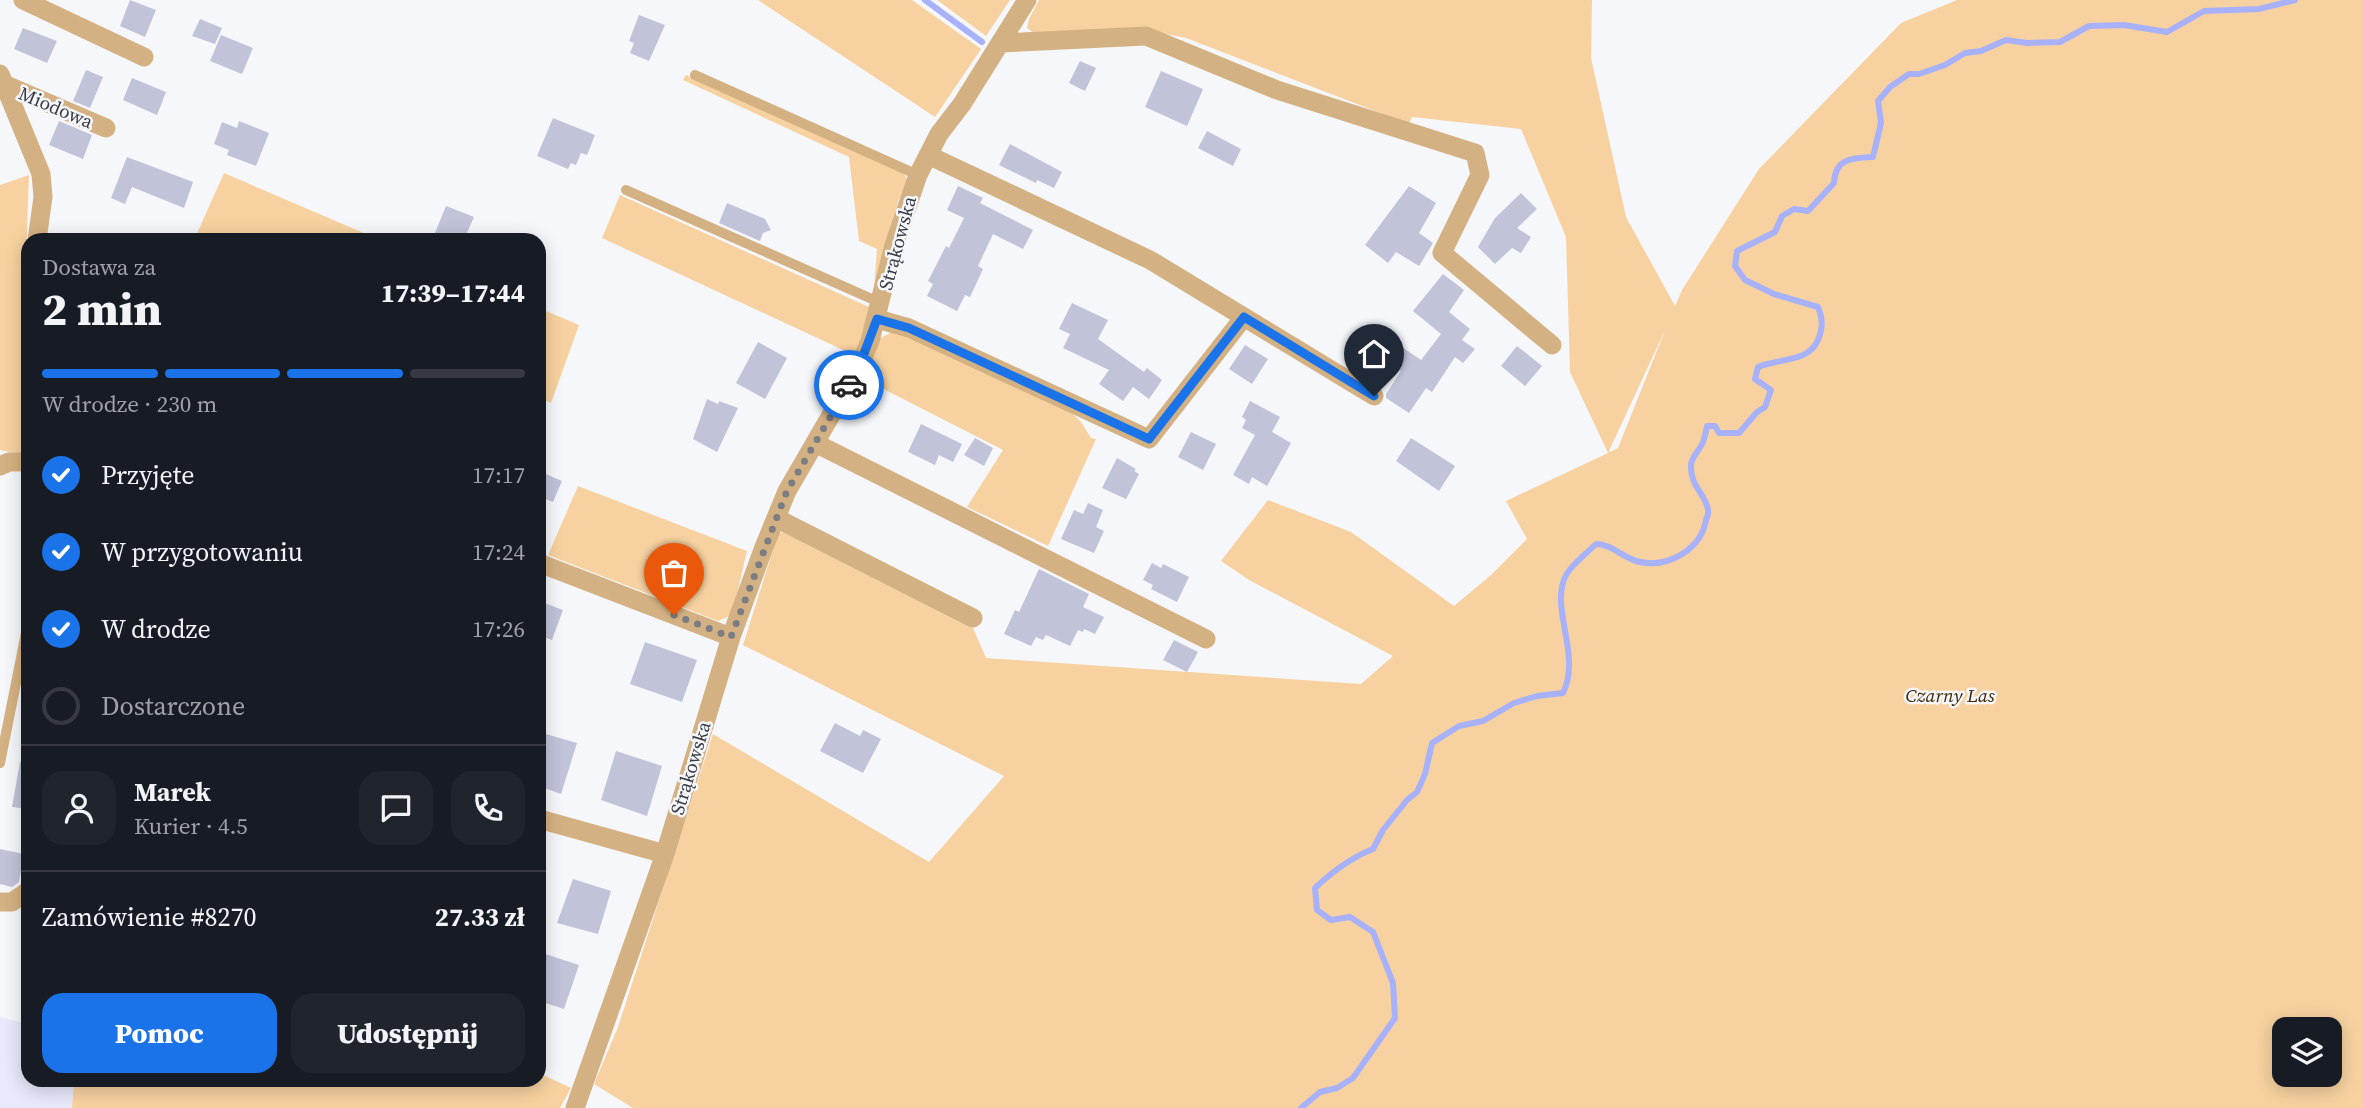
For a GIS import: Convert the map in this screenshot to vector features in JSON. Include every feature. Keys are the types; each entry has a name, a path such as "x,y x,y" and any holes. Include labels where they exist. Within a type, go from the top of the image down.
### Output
{"street":[{"path":"23,0 144,57"},
{"name":"Strąkowska","path":"575,1108 665,854 731,637 787,491 859,367 879,311 903,215 918,175 939,134 962,104 1027,0"},
{"path":"1001,43 1146,36 1277,90 1475,153 1480,175 1441,253 1552,345"},
{"name":"Miodowa","path":"3,80 106,128"},
{"name":"Miodowa","path":"3,80 43,184 38,233"},
{"path":"928,155 1150,260 1374,396"},
{"path":"879,311 909,328 1149,439 1244,317"},
{"path":"815,443 1206,639"},
{"path":"0,466 9,462 21,462"},
{"path":"776,519 973,618"},
{"path":"546,566 731,637"},
{"path":"546,821 665,854"},
{"path":"0,902 12,902 21,896"}],"lane":[{"path":"695,75 918,175"},
{"path":"626,190 879,311"},
{"path":"0,763 21,658"}],"shaded area":[{"path":"0,1017 21,1022 21,1087 74,1087 72,1108 0,1108"}],"green space":[{"path":"758,0 912,0 981,49 935,117"},
{"path":"937,0 1010,0 986,36"},
{"name":"Czarny Las","path":"1039,0 1592,0 1591,58 1626,217 1675,306 1682,290 1759,169 1901,23 1957,0 2363,0 2363,1108 633,1108 594,1084 618,1027 713,734 929,862 1004,776 743,645 778,534 785,531 973,628 986,658 1361,684 1393,656 1249,580 1221,561 1268,500 1351,532 1454,606 1491,575 1527,539 1506,501 1608,453 1570,372 1566,237 1521,129 1412,117 1409,124 1186,38 1136,28 1035,34 1027,28","holes":["1666,328 1618,448 1609,451"]},
{"path":"686,75 904,173 908,182 898,201 880,283 874,290 877,249 859,241 849,157 683,80"},
{"path":"224,173 364,233 197,233"},
{"path":"29,175 27,233 21,233 21,454 0,450 0,185"},
{"path":"620,195 869,307 869,318 856,356 602,238"},
{"path":"546,311 579,325 551,403 546,401"},
{"path":"892,332 908,333 1071,412 1091,438 1096,439 1048,546 967,507 1003,450 864,379 880,338"},
{"path":"578,486 747,551 732,615 718,621 548,555"},
{"path":"546,1076 571,1088 560,1108 72,1108 74,1087 546,1087"}],"building":[{"path":"130,0 156,10 145,37 120,26"},
{"path":"639,15 665,25 649,61 630,53 634,43 629,41"},
{"path":"200,19 222,28 215,44 192,36"},
{"path":"23,28 57,41 47,63 14,49"},
{"path":"221,35 253,48 242,74 210,61"},
{"path":"1080,61 1096,68 1085,91 1069,83"},
{"path":"86,70 103,77 90,108 73,101"},
{"path":"1161,71 1203,89 1187,126 1145,107"},
{"path":"132,78 166,92 157,115 123,100"},
{"path":"553,118 595,135 587,155 581,153 576,165 571,163 568,169 537,156"},
{"path":"59,121 92,135 83,159 49,145"},
{"path":"239,121 269,133 256,166 227,155 229,150 214,144 222,122 237,128"},
{"path":"1207,131 1241,149 1233,166 1198,148"},
{"path":"1010,144 1062,172 1054,188 1037,180 1036,183 999,165"},
{"path":"127,157 193,182 184,208 132,187 125,204 111,198"},
{"path":"958,186 983,198 980,203 1033,230 1023,249 993,234 978,266 983,269 970,297 965,295 957,311 927,296 933,284 928,281 964,218 947,210"},
{"path":"1409,186 1436,203 1419,233 1433,243 1419,266 1396,252 1388,263 1365,245"},
{"path":"1521,193 1537,209 1517,228 1531,237 1521,253 1512,248 1495,264 1478,247 1495,218"},
{"path":"727,203 765,219 771,230 763,233 760,241 719,223"},
{"path":"446,206 474,217 467,233 435,233"},
{"path":"1443,274 1464,290 1449,312 1470,329 1462,340 1475,349 1463,363 1455,357 1432,392 1426,388 1409,413 1386,398 1401,371 1380,358 1392,340 1421,360 1441,334 1413,311"},
{"path":"1072,303 1108,320 1098,339 1144,372 1147,368 1162,380 1149,399 1133,387 1123,401 1099,384 1109,370 1063,348 1070,334 1059,329"},
{"path":"758,342 787,358 765,399 736,383"},
{"path":"1245,345 1268,359 1252,384 1229,369"},
{"path":"1517,346 1542,366 1525,386 1501,366"},
{"path":"707,399 738,408 717,452 693,439"},
{"path":"1250,401 1280,417 1272,432 1291,443 1267,486 1252,477 1249,484 1233,475 1255,435 1242,428 1246,420 1242,417"},
{"path":"921,424 962,444 953,462 939,455 935,465 908,452"},
{"path":"1191,432 1216,444 1203,470 1178,457"},
{"path":"975,438 993,448 984,466 964,455"},
{"path":"1411,438 1455,466 1439,491 1396,461"},
{"path":"1117,458 1136,469 1134,471 1139,474 1126,499 1102,488"},
{"path":"546,474 562,481 553,502 546,499"},
{"path":"1088,503 1103,510 1096,527 1104,531 1094,553 1061,539 1074,510 1083,514"},
{"path":"1152,563 1161,568 1163,564 1189,577 1177,602 1151,589 1153,585 1143,580"},
{"path":"1039,569 1089,594 1083,607 1104,617 1095,634 1084,629 1083,632 1078,630 1070,646 1046,635 1043,640 1036,637 1031,646 1004,634 1015,610 1019,612"},
{"path":"546,604 563,610 552,640 546,638"},
{"path":"1174,640 1198,652 1187,672 1163,660"},
{"path":"645,642 697,660 682,702 630,684"},
{"path":"835,723 860,736 863,730 881,739 863,773 820,751"},
{"path":"546,734 577,743 561,794 546,789"},
{"path":"616,751 662,766 647,816 601,800"},
{"path":"20,762 21,762 21,808 12,807"},
{"path":"0,849 21,853 19,882 12,887 0,884"},
{"path":"573,879 611,891 598,934 557,923"},
{"path":"546,954 579,965 564,1009 546,1003"}],"waterway":[{"path":"925,0 982,42"},
{"path":"1301,1108 1320,1092 1337,1088 1353,1078 1395,1018 1393,983 1373,932 1350,917 1331,920 1317,910 1315,888 1342,866 1373,849 1383,830 1407,800 1417,792 1425,774 1432,743 1459,726 1483,721 1514,703 1537,696 1563,693 1569,663 1561,602 1566,575 1596,544 1607,546 1634,560 1651,563 1672,559 1691,548 1703,530 1708,512 1707,504 1691,473 1692,459 1703,442 1707,426 1715,426 1719,433 1739,433 1757,412 1765,407 1771,390 1755,379 1758,367 1807,353 1818,340 1822,323 1818,307 1774,294 1745,280 1735,266 1737,251 1775,232 1782,216 1794,209 1808,211 1834,183 1841,164 1852,159 1873,157 1881,123 1878,101 1890,87 1909,74 1919,74 1945,65 1965,53 1981,51 2006,40 2027,43 2060,42 2089,26 2124,25 2167,32 2204,11 2259,9 2295,0"}],"way so far":[{"path":"674,615 731,637 787,491 849,385"}],"route":[{"path":"849,385 859,367 877,319 909,328 1149,439 1244,317 1374,396"}]}
